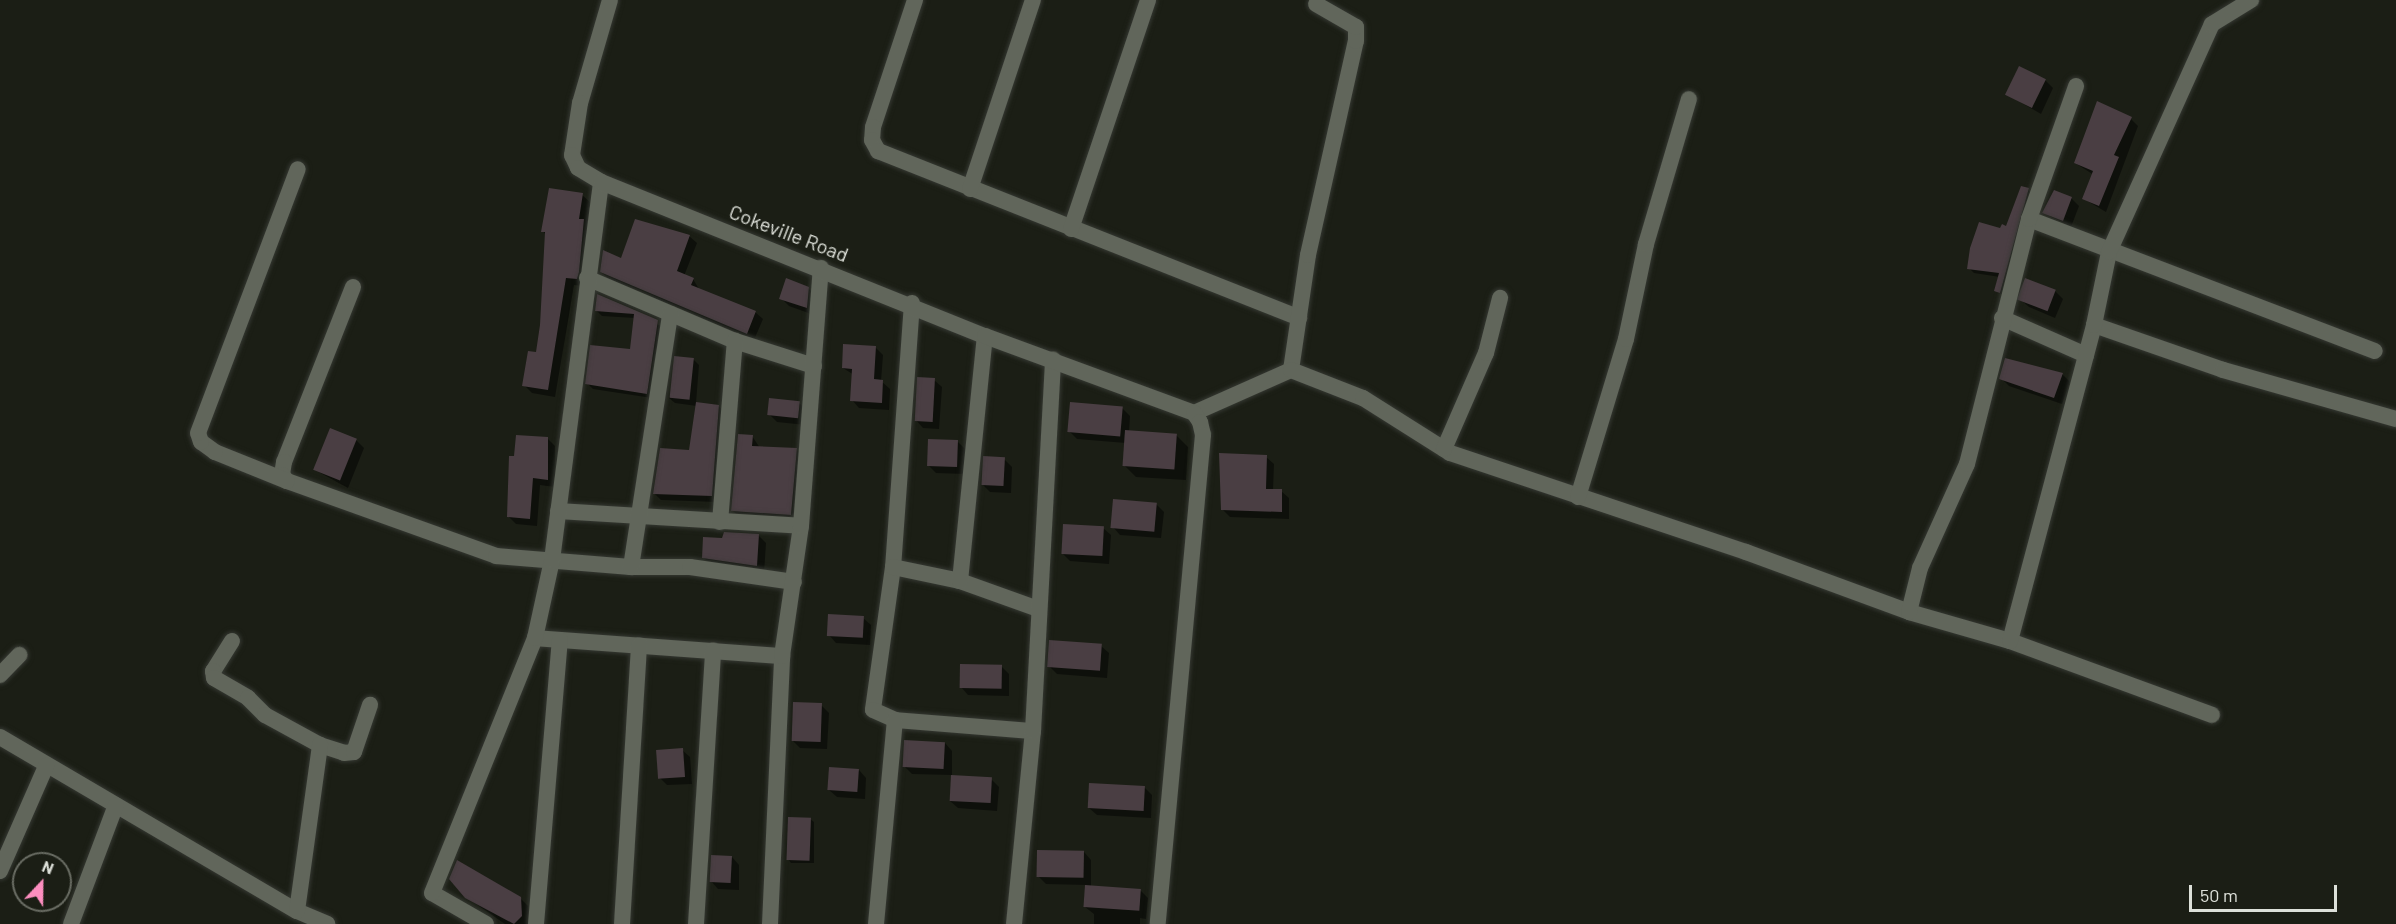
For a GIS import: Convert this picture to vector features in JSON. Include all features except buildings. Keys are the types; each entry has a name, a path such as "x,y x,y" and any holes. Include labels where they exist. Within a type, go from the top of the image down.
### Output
{"street":[{"name":"Cokeville Road","path":"610,0 580,103 572,155 578,168 601,182 912,303 985,336 1194,413"},
{"path":"915,0 872,140 878,152 1071,229 1163,262 1299,318"},
{"path":"970,189 1033,0"},
{"path":"1071,229 1148,0"},
{"path":"2010,641 2094,325 2109,252 2212,24 2251,0"},
{"path":"1291,370 1313,234 1356,40 1356,27 1316,4"},
{"path":"1909,612 1920,568 1970,456 1982,417 2002,318 2029,219 2076,86"},
{"path":"1578,497 1623,350 1647,244 1689,99"},
{"path":"298,169 198,433 201,442 215,452 287,481 476,551 630,567 690,567 794,582"},
{"path":"486,924 432,892 535,638 552,560 601,182"},
{"path":"2029,219 2109,252 2375,351"},
{"path":"770,924 782,656 801,526 821,268"},
{"path":"587,278 735,341 814,366"},
{"path":"287,481 282,475 284,462 353,287"},
{"path":"1444,449 1486,353 1500,298"},
{"path":"912,303 892,567 873,710 895,720 1033,731"},
{"path":"630,567 670,314"},
{"path":"2002,318 2086,355"},
{"path":"2094,325 2223,370 2396,419"},
{"path":"960,581 985,336"},
{"path":"720,522 735,341"},
{"path":"1014,924 1033,731 1053,360"},
{"path":"1158,924 1203,435 1194,413 1291,370 1364,398 1444,449 1578,497 1746,552 1909,612 2010,641 2212,715"},
{"path":"558,511 801,526"},
{"path":"892,567 960,581 1038,609"},
{"path":"535,638 782,656"},
{"path":"536,924 560,640"},
{"path":"232,641 213,671 214,678 248,698 265,715 320,745 351,754 370,705"},
{"path":"622,924 639,646"},
{"path":"696,924 713,651"},
{"path":"0,675 20,656"},
{"path":"876,924 895,720"},
{"path":"0,737 297,911 327,924"},
{"path":"297,911 320,745"},
{"path":"0,871 46,766"},
{"path":"70,924 116,806"}]}
